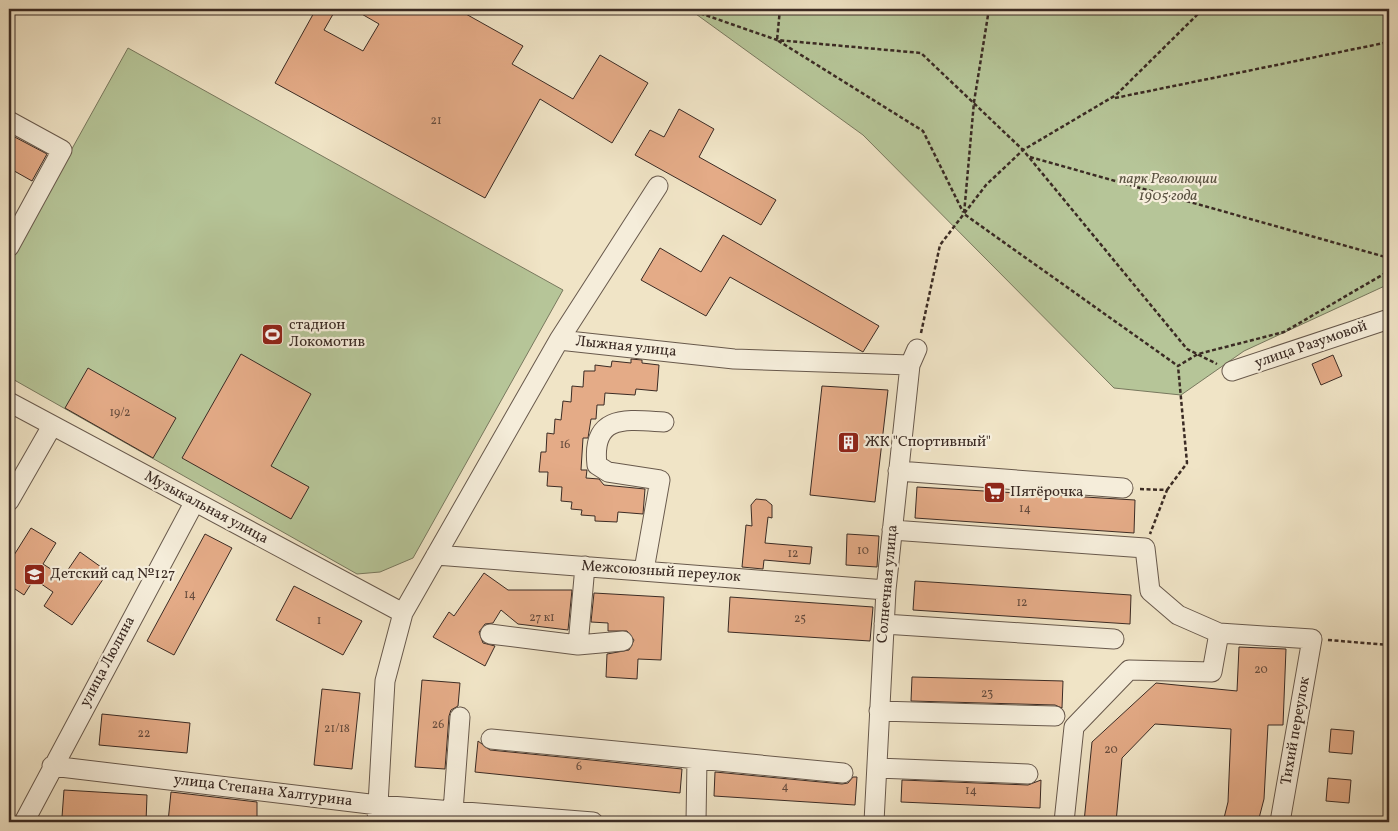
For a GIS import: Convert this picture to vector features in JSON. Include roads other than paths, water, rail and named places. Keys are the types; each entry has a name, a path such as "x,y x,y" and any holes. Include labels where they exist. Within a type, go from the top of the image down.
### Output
{"street":[{"path":"9,121 62,150 10,242"},
{"path":"559,340 658,186"},
{"name":"улица Разумовой","path":"1232,372 1389,319"},
{"name":"Лыжная улица","path":"377,814 385,681 403,613 559,340 734,359 914,357"},
{"name":"Солнечная улица","path":"874,822 886,590 898,470 914,357"},
{"name":"Музыкальная улица","path":"9,402 194,503 403,613"},
{"path":"644,570 660,480 608,472 597,465 598,439 606,428 620,420 664,422"},
{"path":"9,500 52,426"},
{"path":"898,470 1123,488"},
{"name":"улица Люлина","path":"24,822 52,766 194,503"},
{"path":"892,530 1145,548 1150,591 1178,615 1219,632 1212,672 1129,670 1074,727 1064,822"},
{"name":"Межсоюзный переулок","path":"436,555 886,590"},
{"path":"578,644 585,566"},
{"path":"884,624 1114,639"},
{"name":"Тихий переулок","path":"1219,632 1312,639 1280,822"},
{"path":"490,634 578,644 623,641"},
{"path":"879,711 1055,716"},
{"path":"453,811 460,717"},
{"path":"491,739 843,773"},
{"path":"696,822 697,759"},
{"name":"улица Степана Халтурина","path":"52,766 377,814 453,811 593,822"},
{"path":"877,768 1028,774"}],"place":[{"name":"стадион Локомотив","path":"273,334"},
{"name":"ЖК \"Спортивный\"","path":"849,442"},
{"name":"Пятёрочка","path":"994,492"},
{"name":"Детский сад №127","path":"34,574"}],"park label":[{"name":"парк Революции 1905 года","path":"1168,188"}]}
